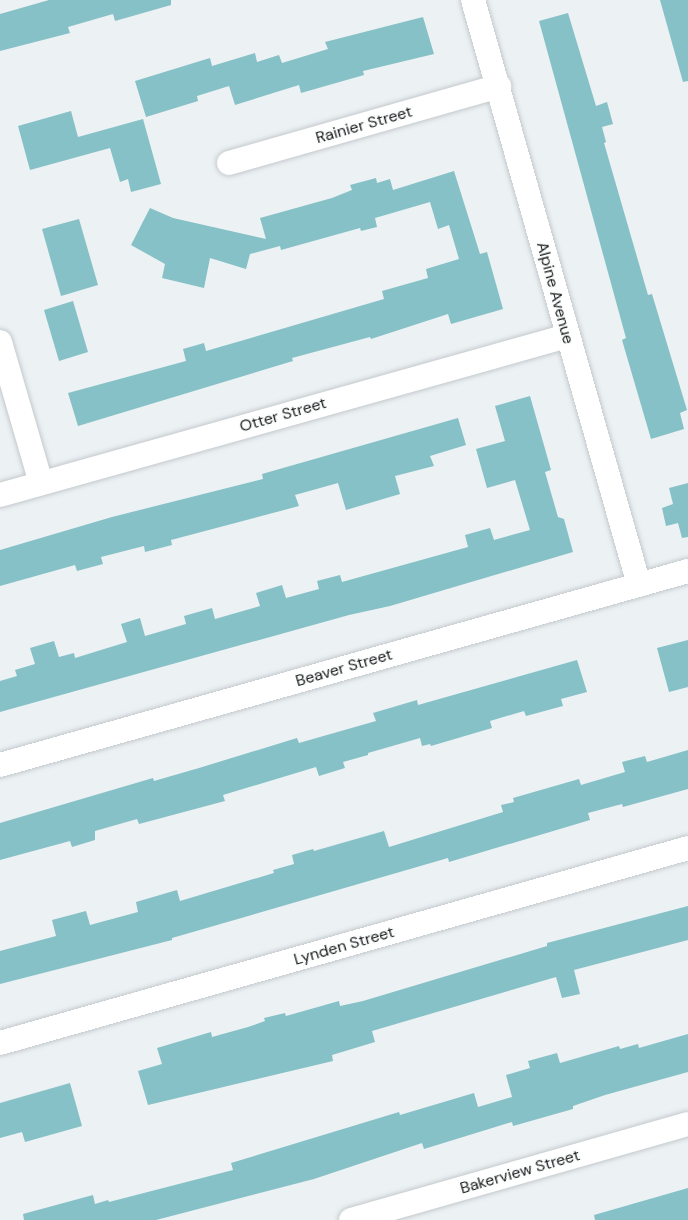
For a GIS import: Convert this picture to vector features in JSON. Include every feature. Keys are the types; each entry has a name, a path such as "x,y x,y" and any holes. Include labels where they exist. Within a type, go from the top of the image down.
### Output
{"street":[{"name":"Alpine Avenue","path":"473,0 639,585"},
{"name":"Rainier Street","path":"229,163 499,86"},
{"name":"Otter Street","path":"0,495 567,336"},
{"path":"0,342 41,483"},
{"name":"Beaver Street","path":"0,765 688,571"},
{"name":"Lynden Street","path":"0,1043 688,848"},
{"name":"Bakerview Street","path":"351,1220 688,1124"}],"building":[{"path":"49,0 171,0 171,5 115,21 113,14 68,27 70,33 0,51 0,14"},
{"path":"660,0 688,0 688,81 683,82"},
{"path":"568,13 596,106 607,102 613,124 602,127 606,142 604,143 648,295 652,294 687,410 680,413 684,429 651,439 622,340 626,338 539,21"},
{"path":"423,17 434,54 363,71 364,75 301,93 299,85 235,105 229,86 197,96 198,101 146,117 135,81 210,58 212,66 255,53 257,62 279,55 282,63 328,49 325,42"},
{"path":"71,111 78,137 143,119 161,184 131,192 128,179 120,182 110,148 30,170 18,126"},
{"path":"454,171 480,254 487,252 503,309 451,324 448,314 371,339 370,337 292,358 293,361 78,426 68,393 186,361 183,349 204,343 206,351 384,299 382,291 428,278 426,269 459,259 449,225 438,229 430,202 375,218 377,227 361,231 360,228 281,250 280,246 250,254 246,269 210,258 204,288 162,278 165,264 131,245 150,208 173,218 266,239 260,218 332,198 352,190 350,185 376,178 377,183 390,179 393,190"},
{"path":"79,219 98,285 61,296 42,229"},
{"path":"73,301 88,352 59,361 44,310"},
{"path":"530,396 551,470 545,472 558,517 564,519 573,552 390,606 349,615 0,712 0,681 17,676 15,670 35,664 30,648 54,641 59,657 74,653 75,658 127,642 121,624 140,618 145,636 186,624 184,616 212,608 215,619 260,606 256,593 282,585 286,598 319,589 317,581 340,575 342,582 468,547 465,535 490,528 494,540 530,530 515,480 487,488 476,449 505,441 495,406"},
{"path":"458,418 466,445 430,456 434,466 395,476 400,494 346,510 338,483 295,495 299,506 171,540 172,545 145,552 144,546 101,557 103,564 77,571 75,565 0,586 0,550 112,517 263,479 262,474"},
{"path":"688,483 688,537 682,538 678,523 666,526 662,508 673,504 669,488"},
{"path":"688,640 688,687 669,692 657,648"},
{"path":"577,660 587,692 561,699 563,706 526,716 524,711 490,721 492,728 431,746 430,744 422,746 420,738 343,762 345,768 319,776 316,767 223,795 225,801 139,824 137,819 95,831 95,840 72,847 70,841 0,860 0,823 153,778 154,781 297,738 299,743 376,721 373,713 417,700 418,705"},
{"path":"688,750 688,789 623,807 622,804 588,813 590,820 449,862 448,858 172,938 172,940 0,984 0,951 56,936 52,920 86,911 90,925 138,912 136,902 177,890 180,901 274,873 273,870 294,864 292,855 384,831 389,847 503,812 501,805 514,802 513,798 579,779 581,785 625,772 622,762 645,756 647,762"},
{"path":"688,906 688,940 574,970 580,994 562,998 556,977 372,1031 375,1042 332,1055 333,1061 148,1105 138,1071 162,1064 157,1048 211,1032 212,1037 265,1021 264,1018 285,1013 286,1016 339,1001 340,1006 363,1001 547,946 547,943"},
{"path":"688,1034 688,1072 605,1095 573,1106 573,1109 513,1126 512,1122 424,1149 422,1143 314,1179 156,1220 24,1220 23,1214 93,1195 95,1204 108,1200 109,1202 233,1170 231,1163 399,1112 400,1115 474,1093 478,1107 512,1097 506,1075 530,1068 528,1061 557,1053 560,1063 619,1046 620,1049 638,1044 639,1048"},
{"path":"70,1083 82,1126 25,1142 22,1132 0,1138 0,1103"},
{"path":"688,1188 688,1220 595,1220 594,1215"}]}
